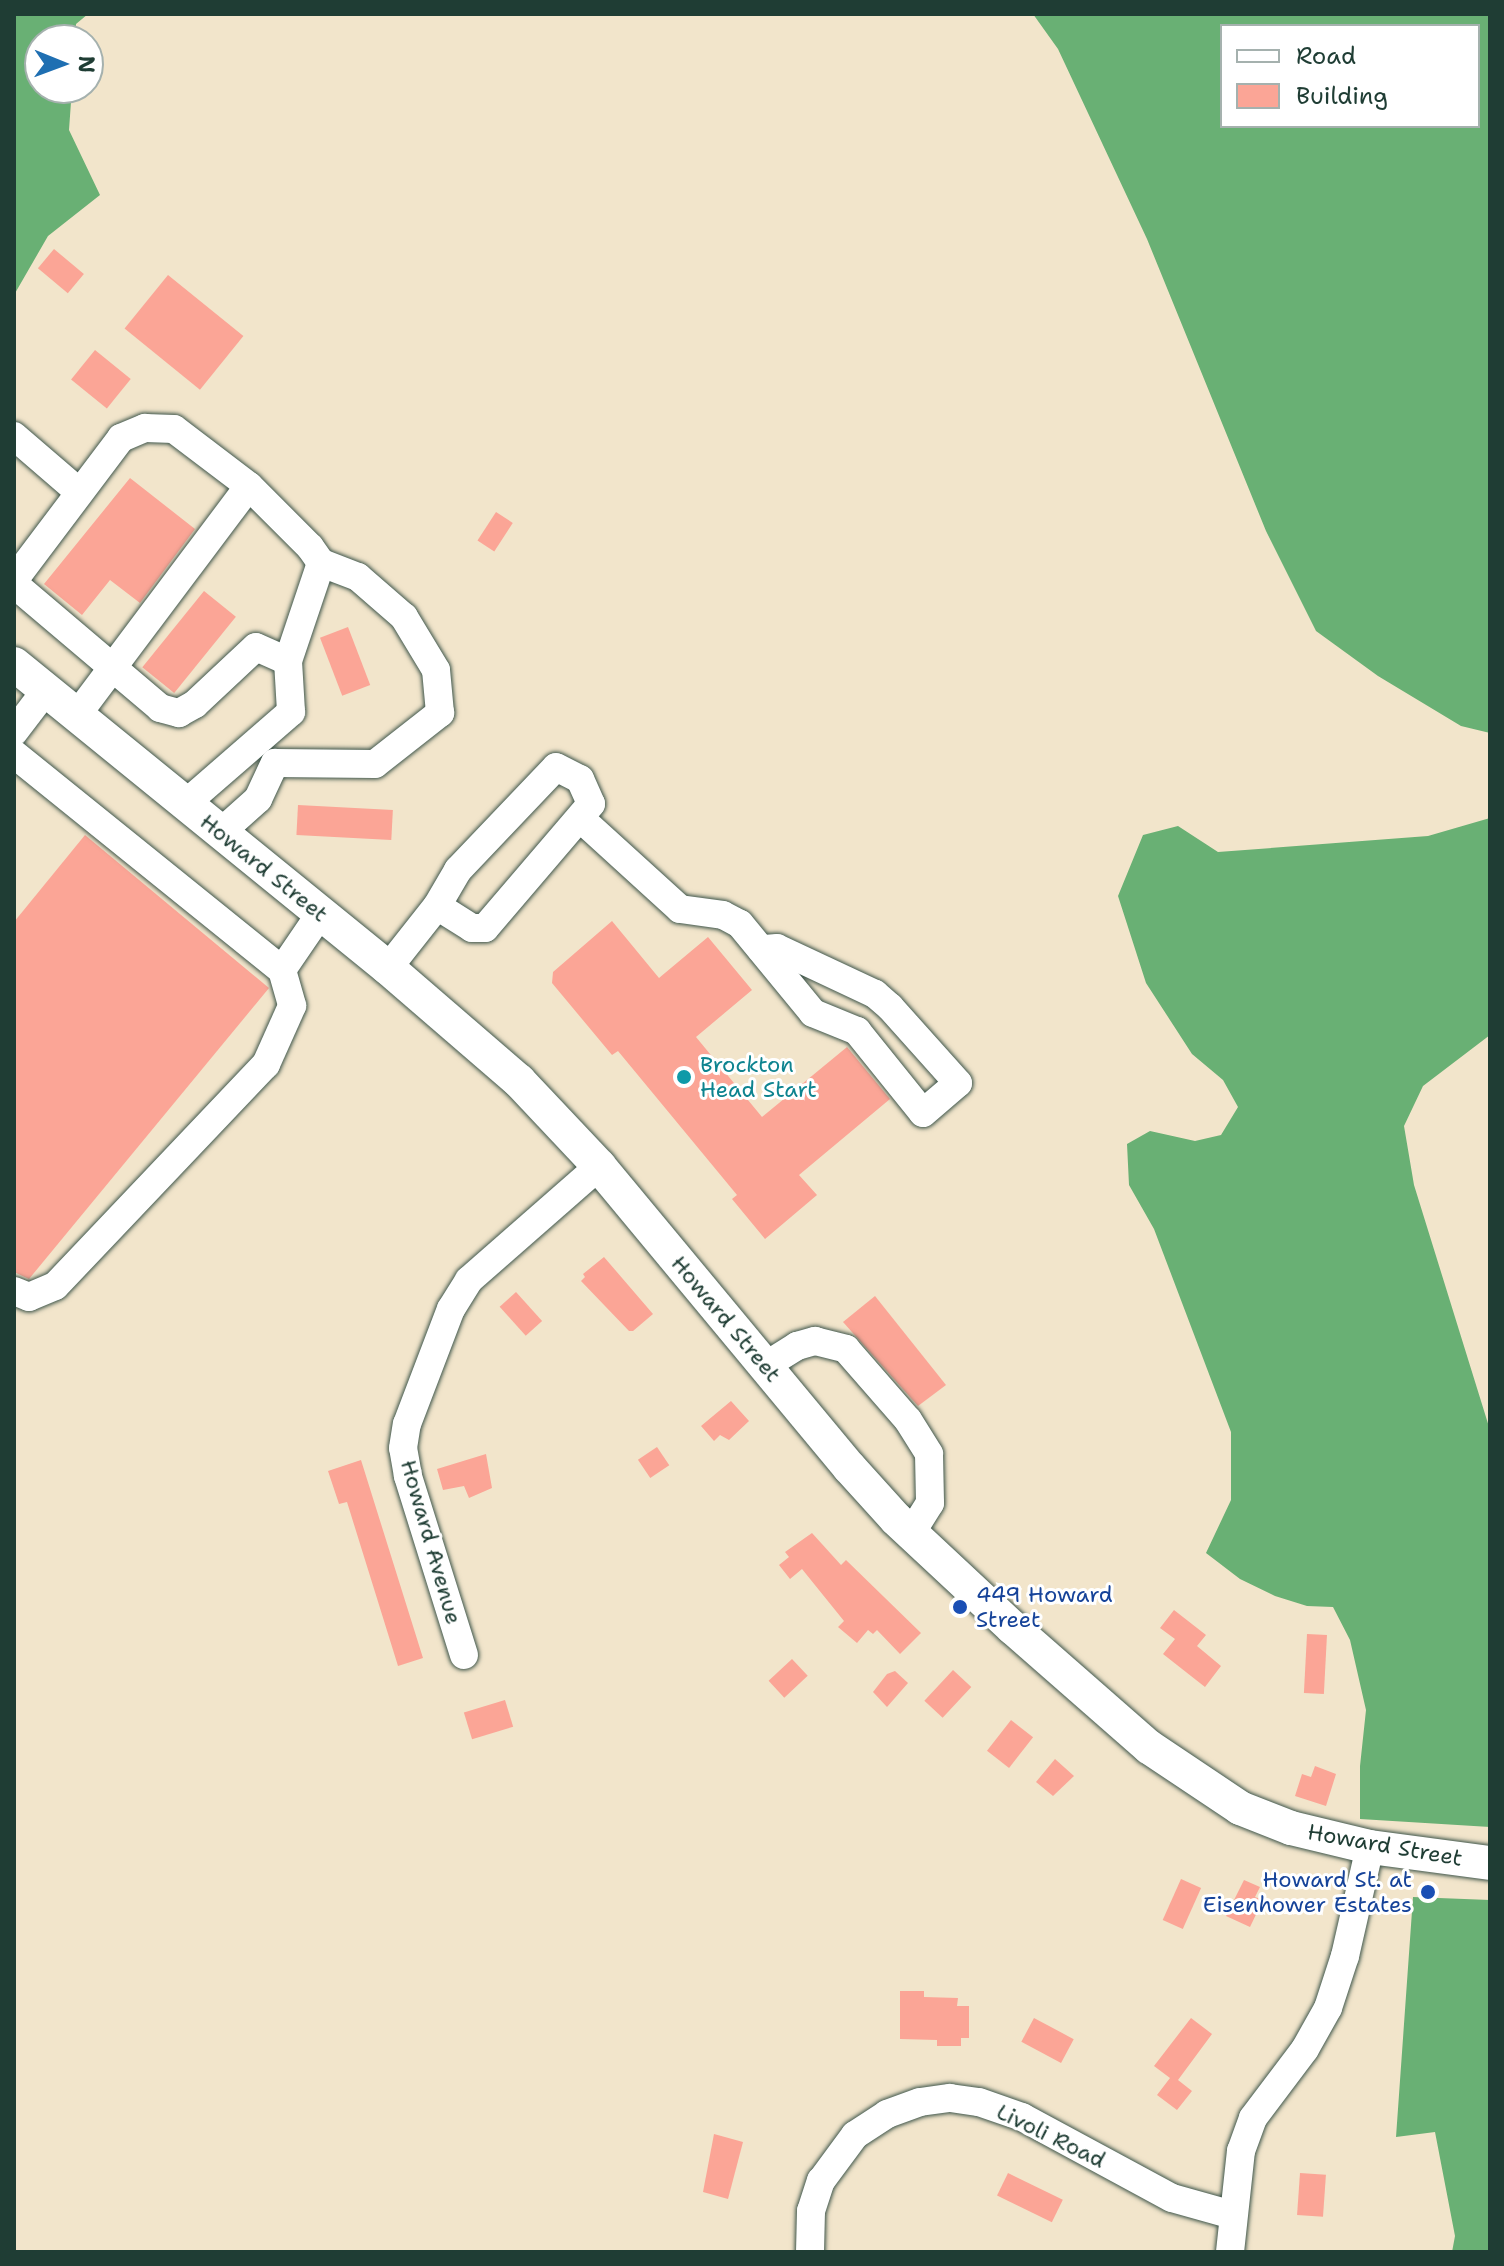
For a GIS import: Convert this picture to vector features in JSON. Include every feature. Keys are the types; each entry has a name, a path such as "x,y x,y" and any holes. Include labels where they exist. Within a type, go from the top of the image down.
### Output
{"main road":[{"name":"Howard Street","path":"14,664 388,968 519,1081 599,1166 849,1467 911,1534 1092,1699 1197,1782 1240,1808 1291,1828 1370,1847 1490,1863"}],"street":[{"path":"220,833 258,799 275,763 375,764 440,713 436,670 404,617 358,577 321,563 310,547 249,486 174,429 145,428 121,438 14,582 160,708 179,713 195,704 256,647 288,661"},
{"path":"14,436 79,492"},
{"path":"77,715 249,486"},
{"path":"185,804 291,712 288,661 321,563"},
{"path":"14,732 46,690"},
{"path":"14,754 282,970 292,1006 266,1064 55,1286 29,1297 14,1291"},
{"path":"388,968 437,906 458,870 556,767 580,779 591,804 485,928 472,928 437,906"},
{"path":"580,818 680,909 723,915 740,924 813,1013 857,1031 923,1113 958,1083 875,994 777,948 761,949"},
{"path":"282,970 320,914"},
{"path":"841,1022 875,994"},
{"name":"Howard Avenue","path":"464,1655 408,1476 403,1448 407,1424 451,1309 469,1280 599,1166"},
{"path":"765,1366 797,1346 815,1341 846,1349 856,1360 908,1420 929,1454 930,1503 911,1534"},
{"path":"1230,2252 1241,2151 1253,2118 1305,2049 1328,2008 1345,1956 1370,1847"},
{"name":"Livoli Road","path":"810,2252 811,2211 821,2181 855,2135 887,2114 920,2102 950,2098 979,2102 1022,2117 1172,2198 1233,2215"}],"green space":[{"path":"14,14 88,14 76,24 24,24 24,104 71,104 69,130 100,195 48,236 14,295"},
{"path":"1033,14 1490,14 1490,733 1461,726 1378,676 1316,631 1266,531 1147,239 1058,49"},
{"path":"1490,818 1490,1035 1423,1086 1404,1126 1414,1185 1490,1430 1490,1827 1360,1819 1360,1766 1366,1710 1350,1640 1333,1607 1307,1606 1275,1596 1240,1579 1206,1553 1231,1500 1231,1432 1154,1229 1129,1185 1127,1144 1150,1131 1195,1141 1221,1135 1238,1107 1223,1080 1192,1054 1146,983 1118,896 1143,835 1178,826 1218,852 1428,836"},
{"path":"1413,1897 1490,1900 1490,2252 1452,2252 1455,2236 1435,2132 1396,2137"}],"building":[{"path":"54,249 84,274 68,293 38,268"},
{"path":"168,275 243,336 200,390 125,329"},
{"path":"95,350 131,379 107,408 71,380"},
{"path":"130,478 195,529 140,603 110,580 82,615 44,584"},
{"path":"496,512 513,523 494,551 477,541"},
{"path":"204,591 236,617 174,693 142,667"},
{"path":"348,627 370,685 342,696 320,638"},
{"path":"298,805 393,810 391,840 296,835"},
{"path":"85,835 269,988 29,1279 14,1272 14,922"},
{"name":"Brockton Head Start","path":"612,921 659,978 708,937 752,990 696,1037 762,1117 847,1047 890,1099 799,1175 817,1195 765,1239 732,1199 737,1195 618,1051 612,1055 552,983 553,972"},
{"path":"604,1257 653,1314 633,1331 629,1331 581,1281 585,1277 583,1274"},
{"path":"516,1292 542,1321 526,1336 500,1307"},
{"path":"875,1296 946,1385 918,1406 843,1322"},
{"path":"731,1401 749,1421 729,1440 720,1435 714,1441 701,1426"},
{"path":"657,1447 669,1465 650,1478 638,1460"},
{"path":"486,1454 492,1488 469,1498 464,1486 443,1490 437,1469"},
{"path":"361,1460 423,1658 398,1666 347,1502 339,1504 328,1471"},
{"path":"812,1533 841,1565 846,1560 921,1633 900,1654 877,1630 873,1634 868,1630 857,1643 838,1627 844,1621 802,1569 790,1579 779,1565 789,1557 785,1552"},
{"path":"1174,1610 1206,1635 1197,1646 1221,1666 1205,1687 1163,1654 1175,1639 1160,1628"},
{"path":"1307,1634 1327,1635 1324,1694 1304,1693"},
{"path":"792,1659 808,1676 784,1698 769,1681"},
{"path":"953,1670 971,1687 943,1718 924,1701"},
{"path":"895,1671 908,1683 887,1707 873,1692 887,1674"},
{"path":"505,1700 513,1727 472,1739 464,1713"},
{"path":"1011,1720 1033,1737 1009,1768 987,1751"},
{"path":"1055,1759 1074,1776 1053,1796 1036,1782"},
{"path":"1315,1766 1336,1774 1326,1806 1295,1796 1302,1774 1311,1777"},
{"path":"1181,1879 1201,1888 1183,1929 1163,1920"},
{"path":"1244,1880 1260,1887 1255,1897 1263,1900 1250,1927 1226,1916"},
{"path":"900,1991 924,1991 924,1997 958,1998 957,2006 969,2006 969,2038 961,2038 961,2046 937,2046 937,2040 900,2039"},
{"path":"1034,2018 1074,2039 1061,2063 1021,2042"},
{"path":"1191,2018 1212,2034 1178,2080 1192,2091 1177,2110 1157,2095 1170,2078 1154,2066"},
{"path":"714,2134 743,2142 728,2199 703,2192"},
{"path":"1008,2173 1063,2200 1052,2222 997,2195"},
{"path":"1300,2173 1326,2175 1323,2217 1297,2215"}],"place":[{"name":"Brockton Head Start","path":"684,1077"},
{"name":"449 Howard Street","path":"960,1607"},
{"name":"Howard St. at Eisenhower Estates","path":"1428,1892"}]}
